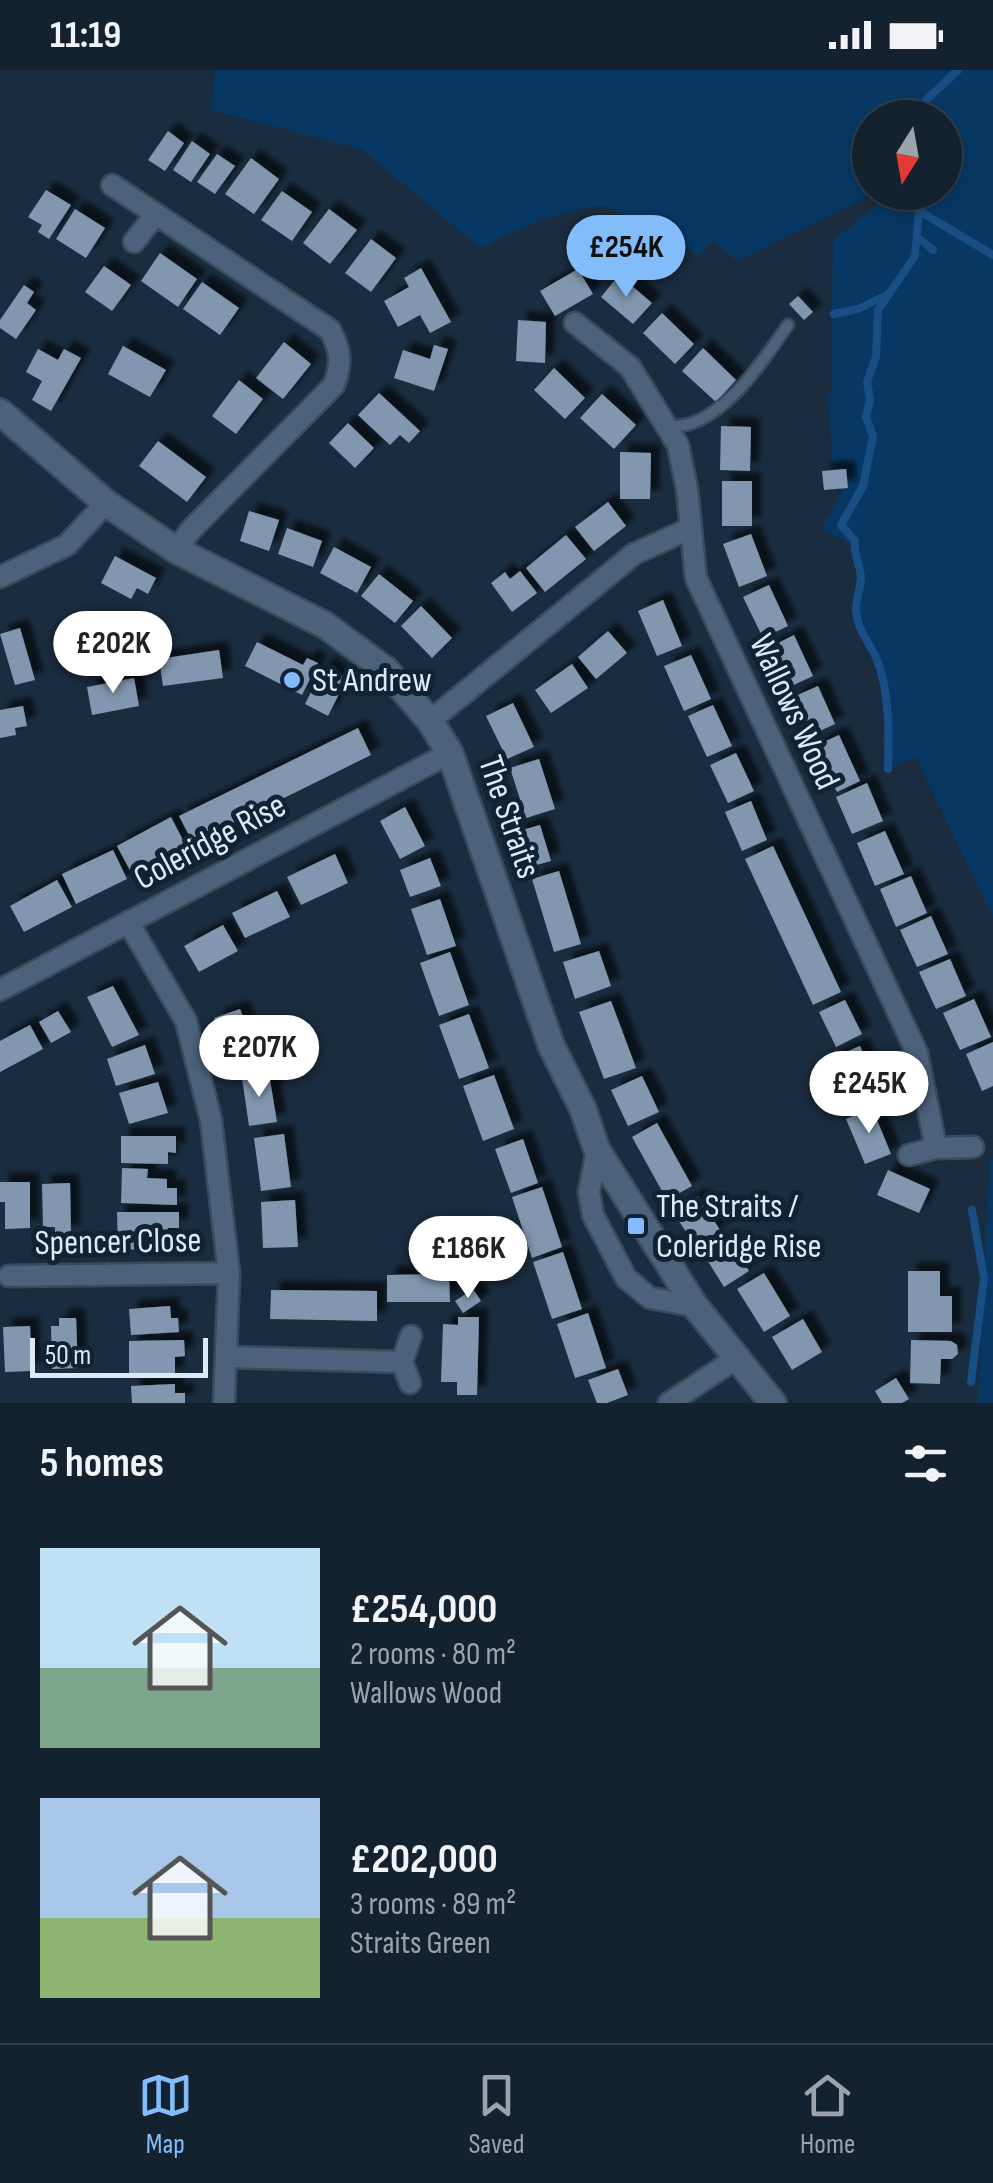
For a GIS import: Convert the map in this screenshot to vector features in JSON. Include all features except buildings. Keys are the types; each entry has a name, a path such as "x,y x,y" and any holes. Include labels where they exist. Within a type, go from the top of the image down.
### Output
{"street":[{"path":"112,185 330,330 341,350 341,366 334,385 190,531 176,550"},
{"path":"134,242 156,214"},
{"name":"Wallows Wood","path":"575,323 630,367 678,445 696,578 917,1053 936,1148"},
{"name":"The Straits","path":"0,412 106,503 176,550 325,625 386,670 430,721 450,752 551,1045 597,1150 695,1306 773,1403"},
{"path":"0,577 66,545 106,503"},
{"path":"430,721 634,554 691,528"},
{"name":"Coleridge Rise","path":"0,990 450,752"},
{"path":"128,922 186,1021 210,1120 229,1273 224,1403"},
{"path":"909,1155 936,1148 974,1147"},
{"path":"597,1150 589,1192 592,1215 626,1278 650,1298 695,1306"},
{"name":"Spencer Close","path":"8,1276 229,1273"},
{"path":"410,1383 402,1362 411,1336"},
{"path":"226,1357 402,1362"},
{"path":"669,1403 737,1358"}],"lane":[{"path":"667,427 691,424 720,406 788,325"}],"shaded area":[{"path":"215,70 993,70 993,918 916,757 886,770 883,686 876,658 858,622 856,606 861,576 855,546 821,529 842,493 833,470 828,396 833,240 871,210 962,210 962,100 852,100 852,204 737,261 713,241 699,256 675,238 661,254 628,217 601,207 539,221 482,249 361,149 211,110"},
{"path":"990,1160 993,1403 978,1403"}],"waterway":[{"path":"926,100 958,70"},
{"path":"919,210 993,255"},
{"path":"888,769 884,686 857,617 861,579 855,541 841,525 863,486 873,436 866,417 870,400 867,381 876,357 878,310 915,256 919,211"},
{"path":"918,238 933,250"},
{"path":"834,314 858,309 885,296"},
{"path":"971,1382 984,1278 972,1210"}],"place":[{"name":"St Andrew","path":"292,680"},
{"name":"The Straits / Coleridge Rise","path":"636,1226"}]}
